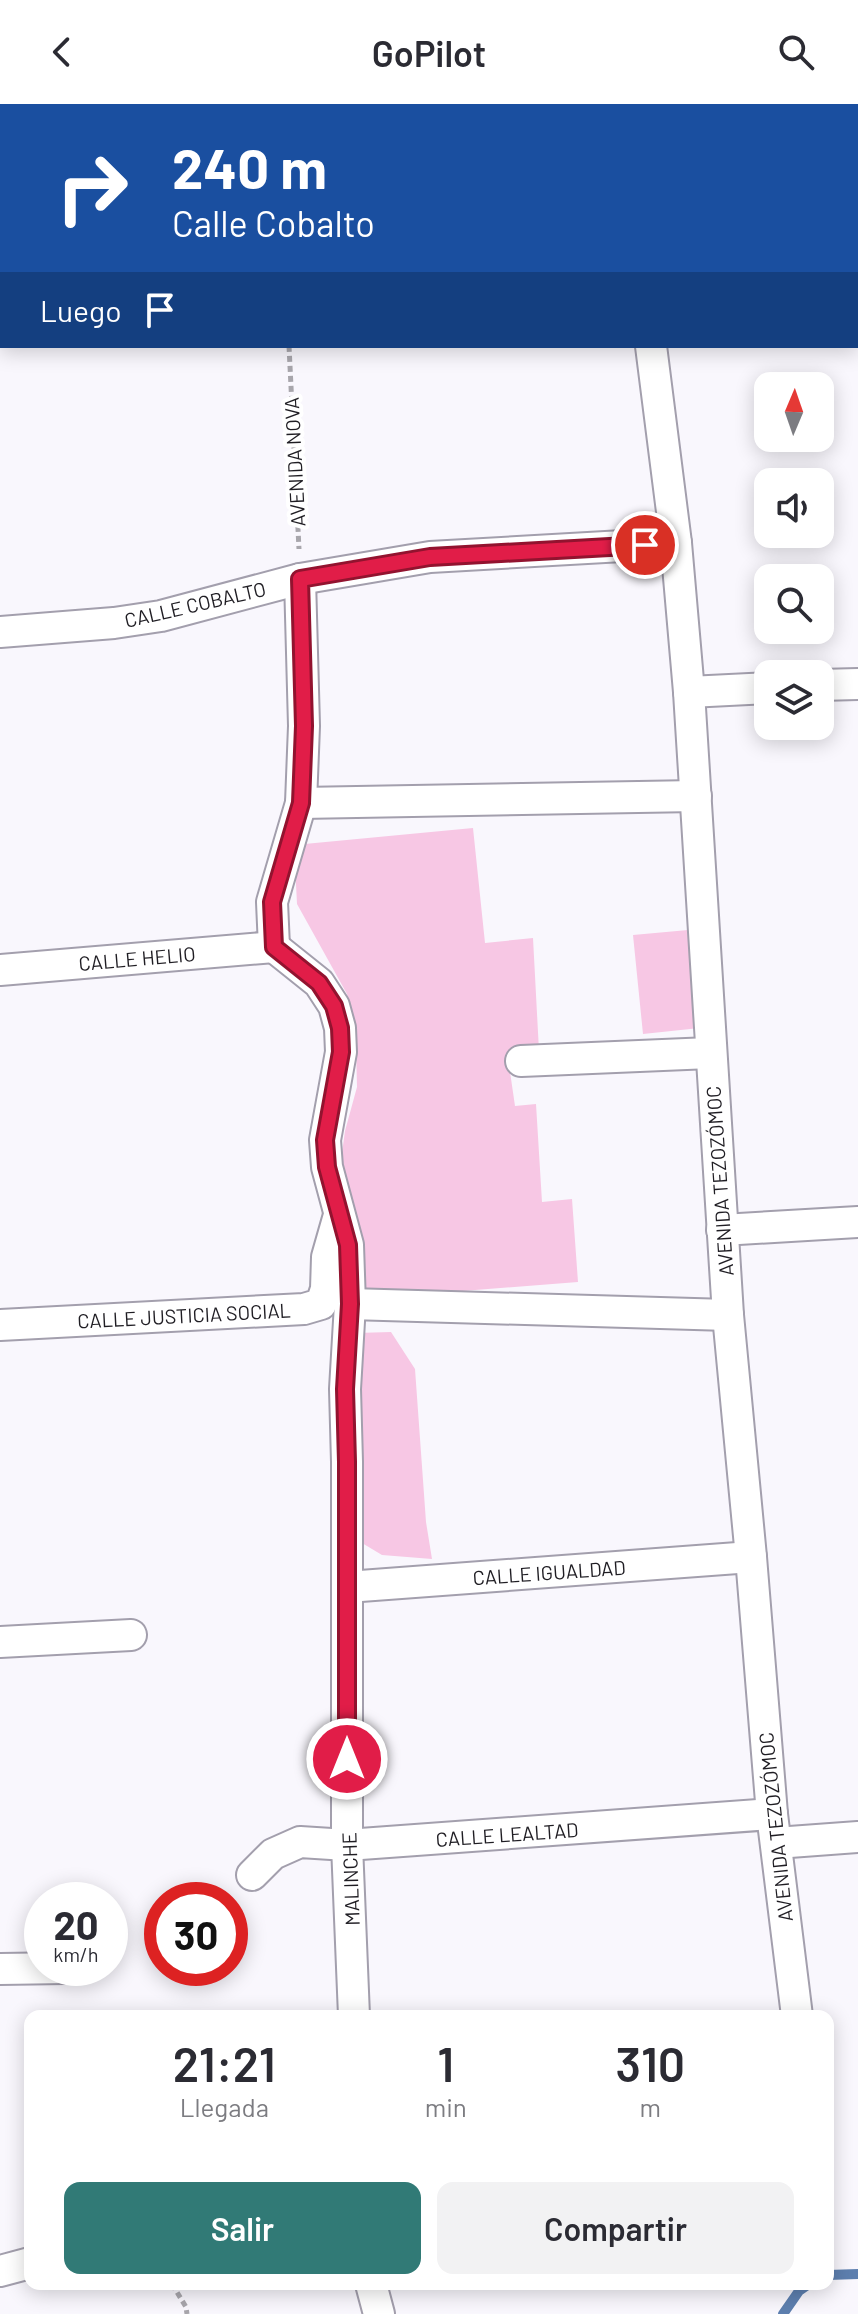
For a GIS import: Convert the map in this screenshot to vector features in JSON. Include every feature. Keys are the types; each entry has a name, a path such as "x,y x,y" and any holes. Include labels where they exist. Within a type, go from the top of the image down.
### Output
{"street":[{"name":"AVENIDA TEZOZÓMOC","path":"651,348 676,543 689,692 728,1315 774,1829 796,2010"},
{"name":"CALLE COBALTO","path":"0,632 161,616 300,579 430,557 676,543"},
{"path":"274,947 272,902 301,803 304,726 300,579"},
{"path":"834,685 858,684"},
{"path":"689,692 754,689"},
{"path":"301,803 696,796"},
{"name":"CALLE HELIO","path":"0,970 274,947"},
{"name":"MALINCHE","path":"274,947 319,983 334,1006 340,1028 341,1052 325,1140 327,1167 348,1245 350,1304 345,1389 347,1845 354,2010"},
{"path":"521,1061 710,1053"},
{"name":"CALLE JUSTICIA SOCIAL","path":"0,1325 304,1309 321,1304 326,1289 327,1257 340,1211"},
{"path":"722,1230 858,1222"},
{"path":"350,1304 728,1315"},
{"name":"CALLE IGUALDAD","path":"347,1587 751,1557"},
{"path":"0,1642 131,1635"},
{"name":"CALLE LEALTAD","path":"252,1875 273,1854 300,1842 347,1845 774,1829 858,1837"},
{"path":"0,1969 24,1969"},
{"path":"0,2271 24,2265"},
{"path":"373,2290 379,2314"}],"path":[{"name":"AVENIDA NOVA","path":"289,348 300,579"},
{"path":"176,2290 187,2314"}],"shaded area":[{"path":"473,828 485,943 533,938 539,1051 508,1058 515,1106 536,1104 542,1202 572,1199 578,1282 361,1299 363,1245 341,1160 357,1087 356,1046 347,994 297,904 294,845"},
{"path":"699,929 709,1027 643,1034 633,935"},
{"path":"391,1332 415,1369 426,1522 432,1559 382,1555 357,1540 356,1333"}],"waterway":[{"path":"834,2275 858,2274"},
{"path":"783,2314 800,2290"}],"route":[{"path":"347,1759 345,1389 350,1304 348,1245 327,1167 325,1140 341,1052 340,1028 334,1006 319,983 274,947 272,902 301,803 304,726 300,579 430,557 645,545"}]}
